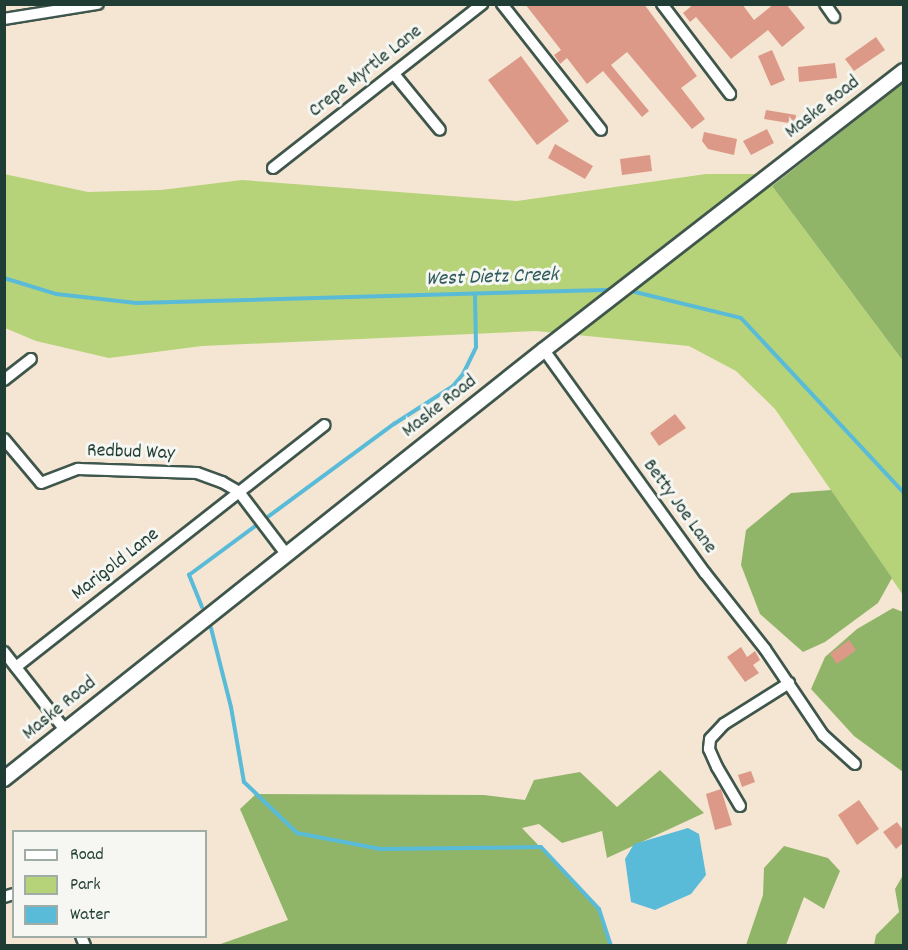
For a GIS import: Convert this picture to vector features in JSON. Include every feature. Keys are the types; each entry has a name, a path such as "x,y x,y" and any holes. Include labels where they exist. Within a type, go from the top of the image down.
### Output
{"street":[{"path":"4,19 67,7 98,4"},
{"name":"Crepe Myrtle Lane","path":"273,168 482,4"},
{"path":"502,4 601,130"},
{"path":"663,4 730,94"},
{"path":"825,4 834,17"},
{"name":"Maske Road","path":"4,779 544,350 903,70"},
{"path":"394,74 440,130"},
{"name":"Betty Joe Lane","path":"544,350 789,683 823,735 855,764"},
{"path":"4,380 31,359"},
{"name":"Marigold Lane","path":"16,667 325,425"},
{"name":"Redbud Way","path":"4,439 41,483 78,469 197,473 239,492"},
{"path":"239,492 286,554"},
{"path":"4,652 65,730"},
{"path":"740,806 713,758 710,739 724,724 789,683"}],"green space":[{"path":"903,83 903,361 772,186"},
{"path":"4,174 88,192 161,190 242,180 517,201 706,174 754,174 772,186 903,361 903,595 775,409 736,371 689,346 536,331 202,346 109,358 36,341 5,328"},
{"path":"831,490 892,578 878,603 825,642 803,652 760,614 741,565 746,530 791,493"},
{"path":"893,608 903,612 903,772 854,736 811,689 825,657 857,629"},
{"path":"660,770 704,813 607,858 602,831 562,843 539,824 522,828 599,909 611,945 215,946 288,920 240,809 256,794 484,795 525,800 534,780 580,772 617,807"},
{"path":"784,846 828,858 840,871 824,909 804,897 786,945 746,945 763,895 764,868"},
{"path":"903,875 903,945 874,945 876,935 899,912 895,889"}],"water":[{"path":"688,828 699,834 706,875 691,894 655,910 631,902 625,859 634,844"}],"building":[{"path":"525,4 644,4 697,76 681,88 705,119 692,129 627,52 611,65 649,111 642,117 603,71 587,84 567,58 560,64 554,55 561,50"},
{"path":"694,4 742,4 754,20 774,4 786,4 805,28 782,47 768,30 731,59 696,17 690,22 683,13"},
{"path":"876,37 885,50 854,71 845,59"},
{"path":"772,50 785,80 771,86 758,56"},
{"path":"521,56 569,121 537,145 488,80"},
{"path":"835,63 837,78 799,82 798,67"},
{"path":"766,110 796,115 795,124 764,119"},
{"path":"767,129 774,143 751,155 743,141"},
{"path":"704,132 737,139 734,155 708,149 702,141"},
{"path":"555,144 593,166 585,179 548,158"},
{"path":"650,155 652,171 622,175 620,159"},
{"path":"675,414 686,428 659,446 650,433"},
{"path":"849,640 856,650 837,664 830,654"},
{"path":"741,647 747,657 755,651 760,660 753,665 759,673 745,682 727,657"},
{"path":"751,771 755,782 742,787 738,775"},
{"path":"721,789 732,825 715,830 706,794"},
{"path":"859,800 879,829 857,845 838,815"},
{"path":"897,822 903,830 903,843 896,849 883,832"}],"waterway":[{"name":"West Dietz Creek","path":"4,278 56,294 136,303 614,290"},
{"name":"West Dietz Creek","path":"627,290 741,318 904,493"},
{"path":"202,607 189,575 394,424 453,386 463,374 476,347 475,294"},
{"path":"211,628 231,707 244,782 297,833 380,849 541,847 599,909 611,946"}]}
